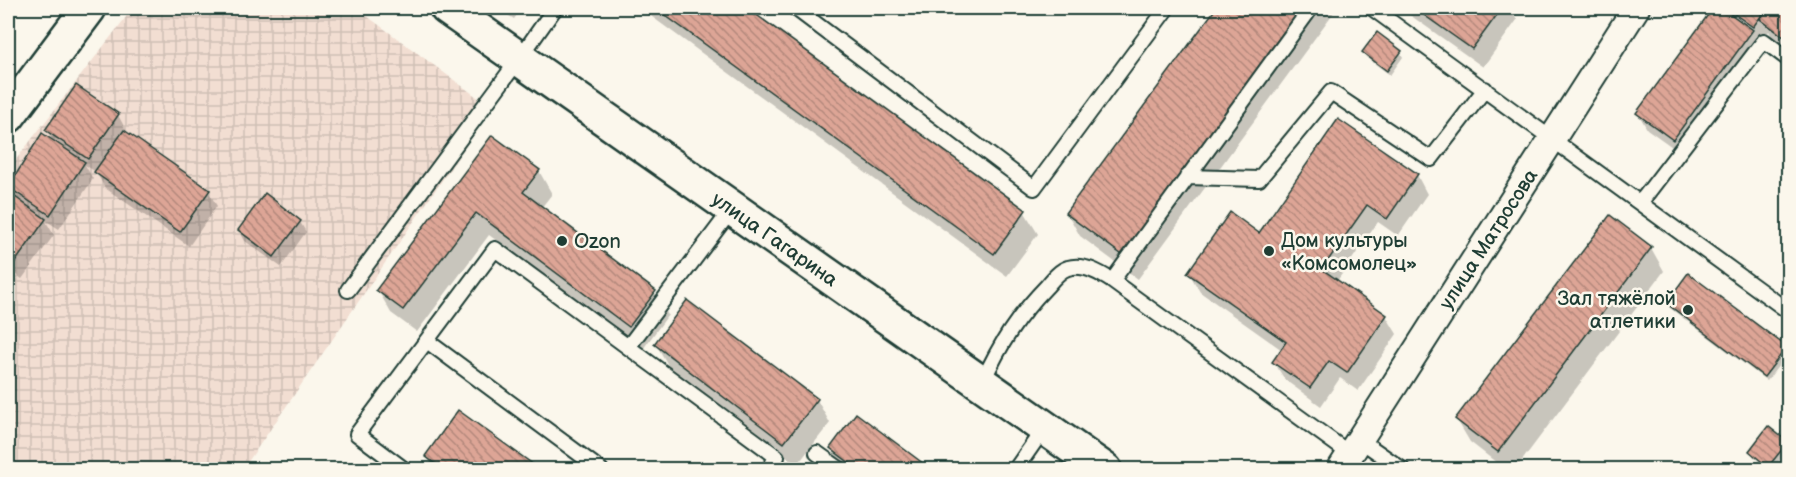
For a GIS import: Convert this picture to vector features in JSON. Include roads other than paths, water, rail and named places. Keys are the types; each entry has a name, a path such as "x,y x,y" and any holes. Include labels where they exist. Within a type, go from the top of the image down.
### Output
{"main road":[{"path":"8,114 89,8"},
{"name":"улица Гагарина","path":"447,8 1105,470"}],"street":[{"name":"улица Матросова","path":"1350,454 1636,8"}],"lane":[{"path":"348,290 555,8"},
{"path":"795,8 1034,188 1167,8"},
{"path":"1112,281 1311,8"},
{"path":"1372,8 1788,311"},
{"path":"1640,203 1764,41 1788,59"},
{"path":"1187,177 1259,179 1331,92 1431,159 1485,89"},
{"path":"628,347 732,209"},
{"path":"405,470 357,434 495,249 777,457 768,470"},
{"path":"982,383 998,348 1016,321 1039,294 1067,268 1081,267 1101,274 1112,281 1350,454 1403,470"},
{"path":"427,341 601,470"},
{"path":"1015,470 1045,427"},
{"path":"818,453 841,470"}],"place":[{"name":"Ozon","path":"562,241"},
{"name":"Дом культуры «Комсомолец»","path":"1269,251"},
{"name":"Зал тяжёлой атлетики","path":"1688,310"}]}
